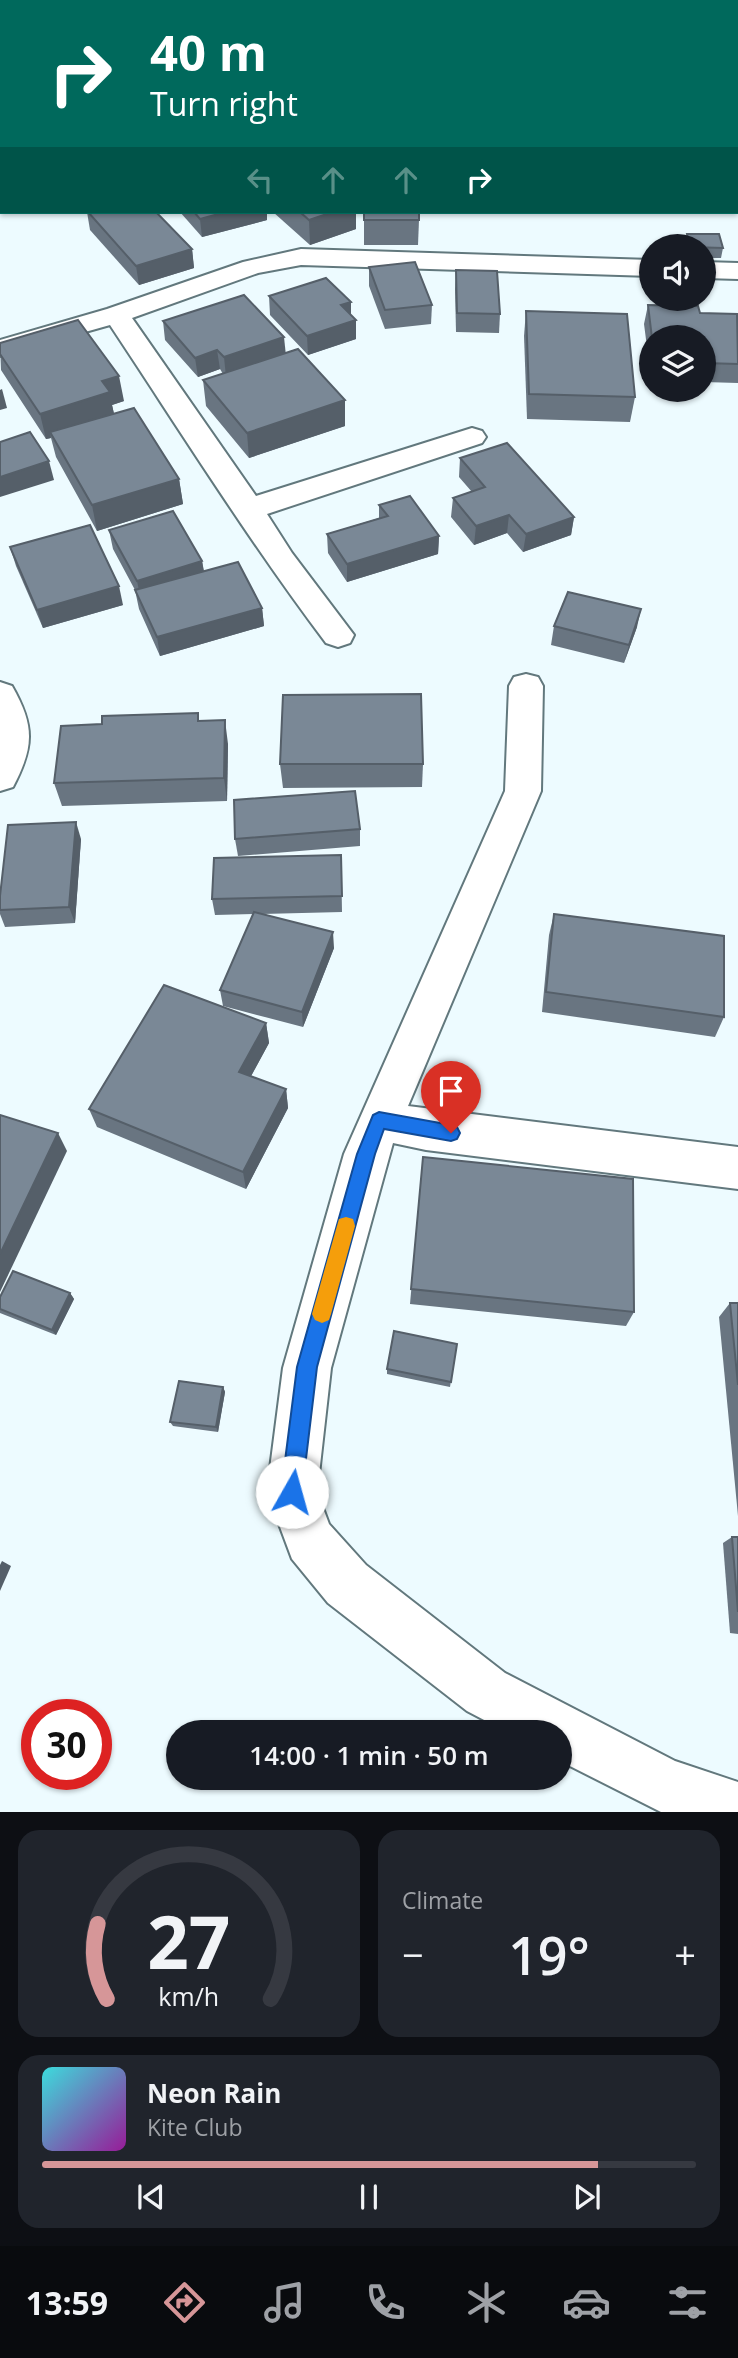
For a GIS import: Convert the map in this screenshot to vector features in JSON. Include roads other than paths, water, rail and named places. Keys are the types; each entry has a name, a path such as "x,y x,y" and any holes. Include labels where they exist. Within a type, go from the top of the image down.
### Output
{"street":[{"path":"0,348 116,315 252,267 301,257 639,268"},
{"path":"716,270 738,271"},
{"path":"116,315 249,509 281,561 338,635"},
{"path":"249,509 472,437"},
{"path":"526,686 523,791 366,1154 307,1367 292,1492 310,1541 347,1584 486,1692 664,1785 738,1810"},
{"path":"0,695 15,738 9,761 0,777"},
{"path":"379,1120 426,1130 738,1168"}]}
